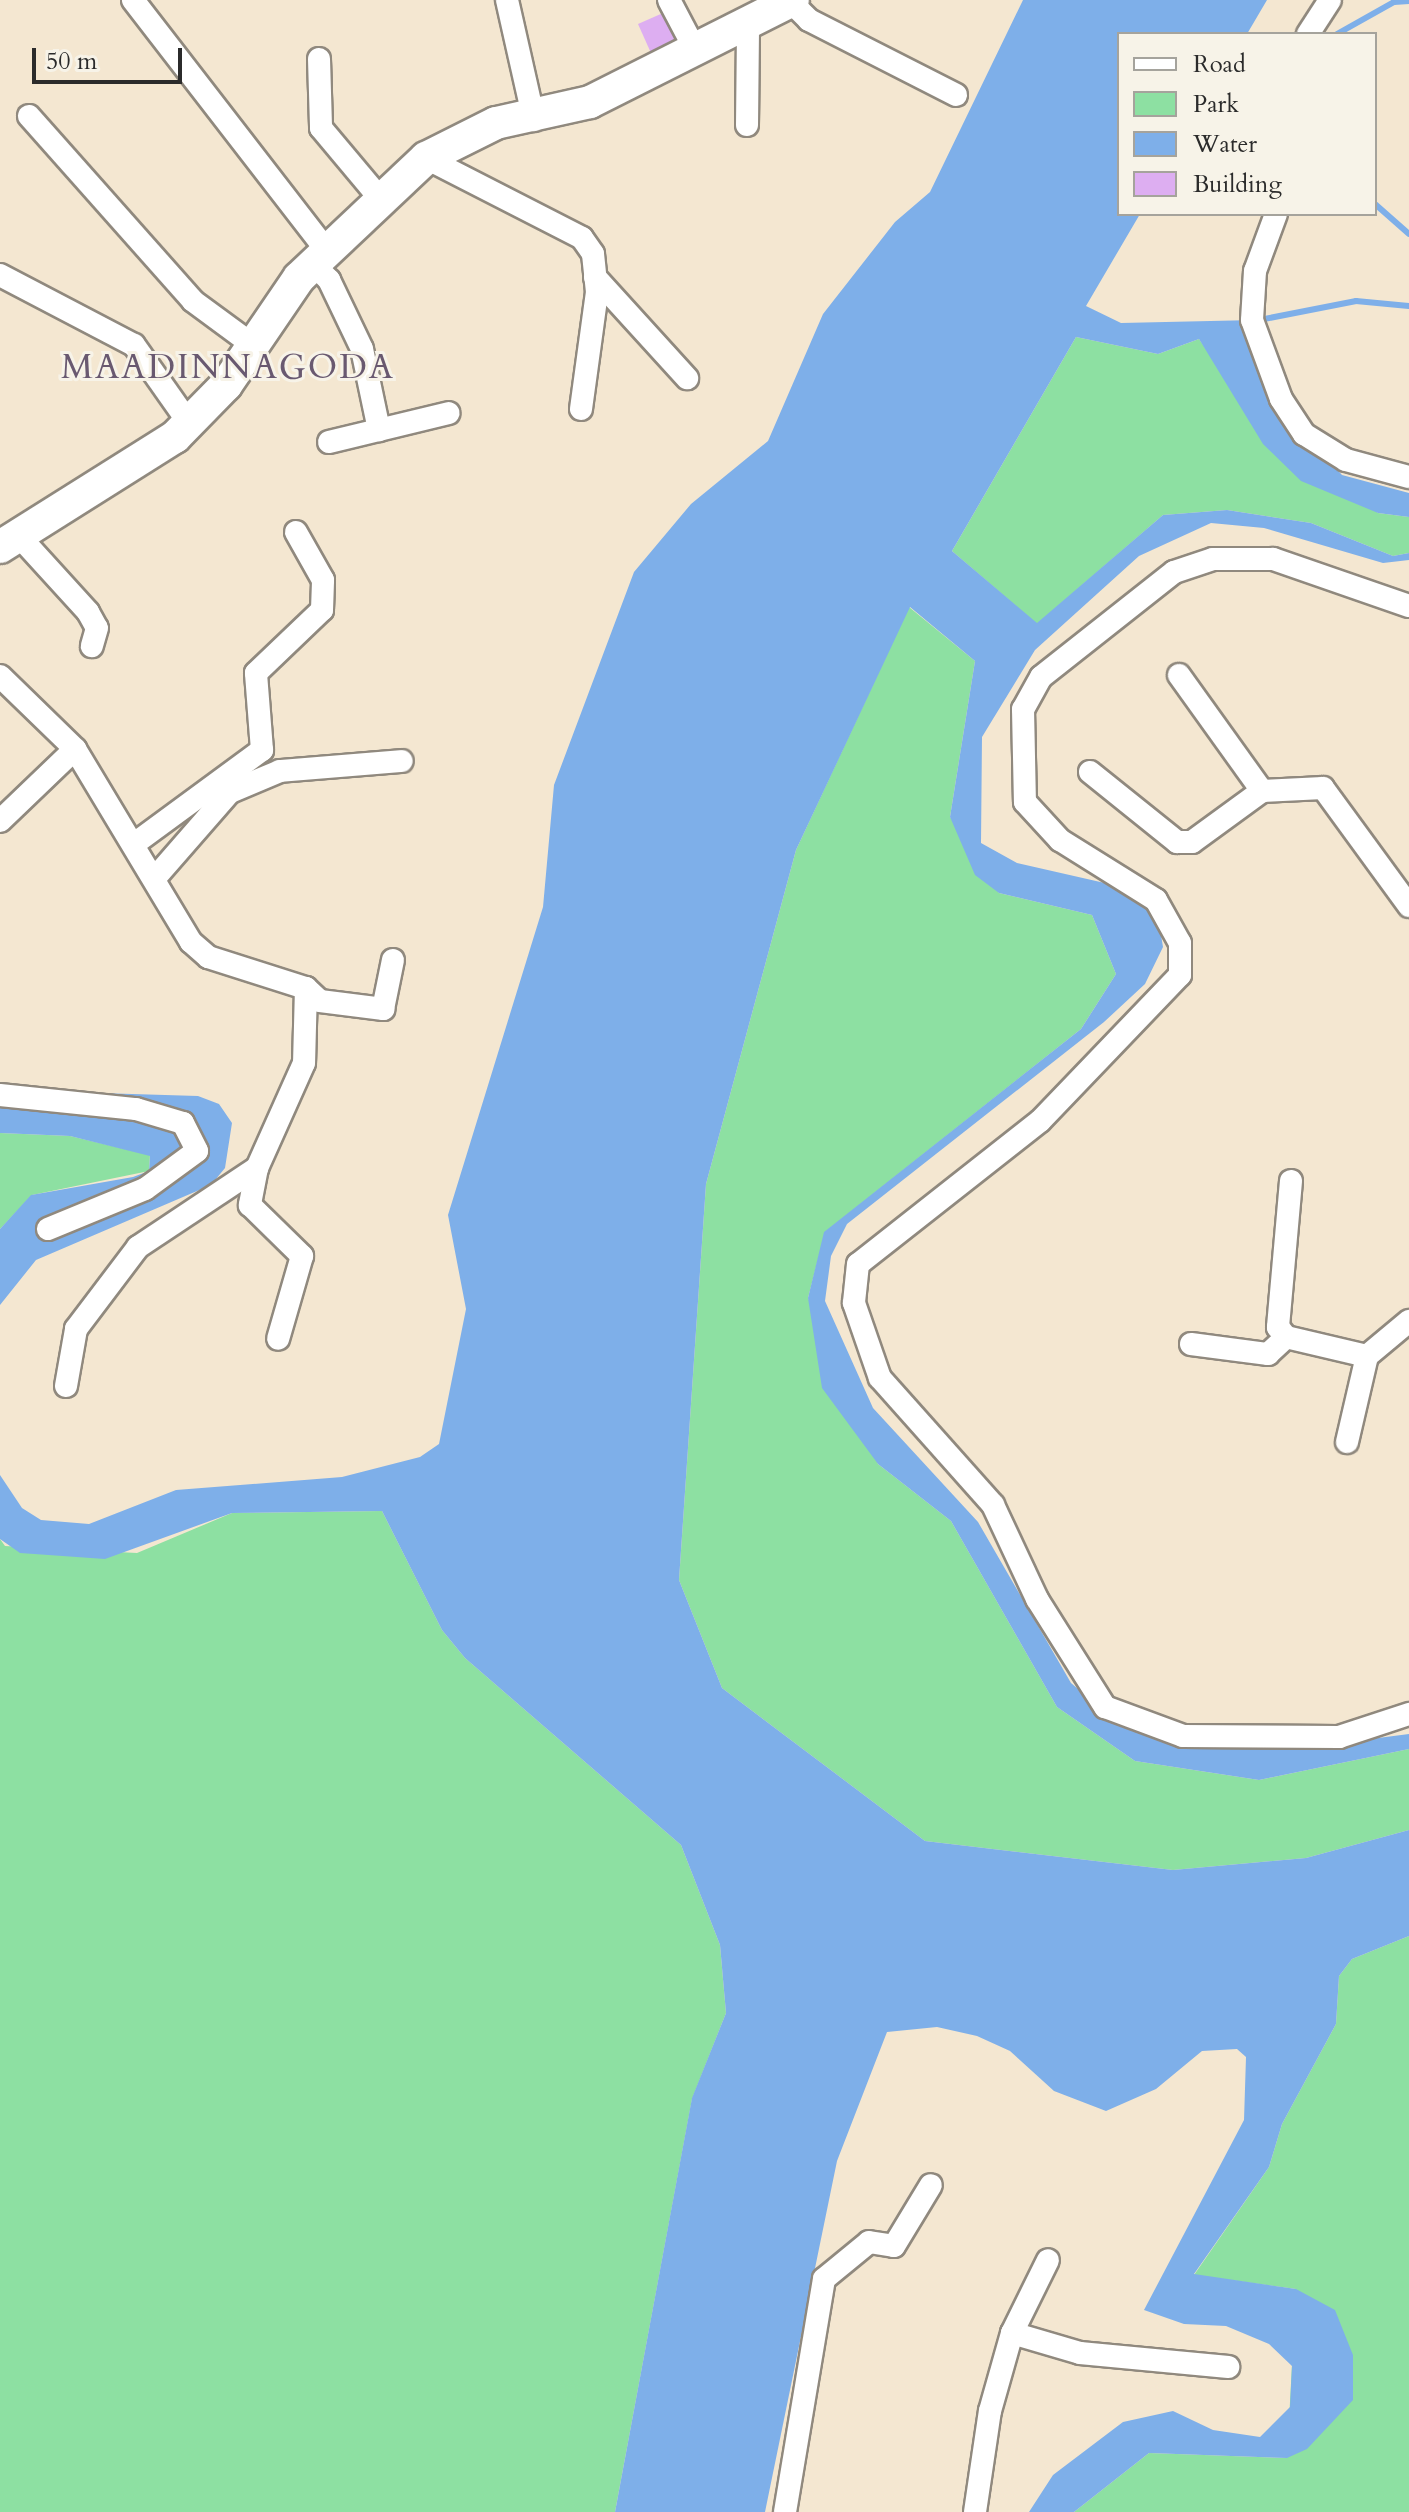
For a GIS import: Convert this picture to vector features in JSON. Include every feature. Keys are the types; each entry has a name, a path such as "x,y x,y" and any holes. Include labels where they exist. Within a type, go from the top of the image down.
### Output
{"street":[{"path":"133,0 320,258 362,349 379,430"},
{"path":"507,0 534,120"},
{"path":"669,0 697,53"},
{"path":"1309,32 1330,0"},
{"path":"92,646 97,628 88,612 9,541 189,423 320,258 383,202 426,158 496,123 534,120 697,53 748,28 791,1 809,20 956,95"},
{"path":"747,125 748,28"},
{"path":"319,59 321,128 383,202"},
{"path":"29,116 193,301 253,345"},
{"path":"426,158 582,238 595,277 687,378"},
{"path":"1275,216 1255,271 1252,320 1281,399 1304,434 1346,460 1409,477"},
{"path":"0,275 134,345 189,423"},
{"path":"581,409 595,277"},
{"path":"329,442 449,413"},
{"path":"134,844 262,750 256,673 322,610 323,580 296,532"},
{"path":"1409,606 1273,559 1213,559 1174,572 1041,677 1023,709 1025,802 1060,840 1156,900 1180,943 1180,975 1040,1121 858,1264 854,1303 880,1378 993,1505 1037,1599 1105,1707 1183,1736 1339,1737 1409,1714"},
{"path":"1179,675 1262,791"},
{"path":"0,676 75,749 154,879 208,957 306,988 320,1001 383,1009 393,960"},
{"path":"0,821 75,749"},
{"path":"154,879 230,792 280,771 402,761"},
{"path":"1090,772 1177,842 1192,842 1262,791 1323,788 1409,906"},
{"path":"278,1339 302,1256 250,1205 257,1168 304,1063 306,988"},
{"path":"0,1095 136,1109 183,1123 197,1151 145,1189 48,1229"},
{"path":"66,1386 76,1329 138,1247 257,1168"},
{"path":"1291,1181 1278,1327 1286,1337 1367,1356"},
{"path":"1347,1442 1367,1356 1403,1328"},
{"path":"1191,1344 1268,1354 1286,1337"},
{"path":"785,2512 824,2279 869,2242 894,2246 931,2185"},
{"path":"975,2512 990,2411 1012,2333 1048,2260"},
{"path":"1012,2333 1080,2353 1228,2367"}],"green space":[{"path":"1076,337 1158,354 1199,339 1230,384 1378,513 1409,517 1409,553 1393,556 1311,523 1227,510 1163,515 1037,624 952,551"},
{"path":"909,607 975,661 950,817 999,893 1092,915 1116,974 1081,1029 825,1232 808,1298 878,1464 951,1521 1057,1707 1135,1761 1259,1780 1409,1749 1409,1830 1306,1858 1173,1870 925,1841 722,1688 679,1580 706,1184 796,850"},
{"path":"0,1133 70,1136 150,1155 149,1171 32,1195 0,1229"},
{"path":"382,1511 442,1630 465,1658 681,1845 720,1945 726,2013 692,2099 615,2512 0,2512 0,1539 5,1546 137,1553 232,1513"},
{"path":"1409,1936 1409,2512 1074,2512 1149,2453 1287,2458 1296,2289 1194,2275 1269,2167 1282,2124 1336,2024 1339,1976 1352,1959"}],"water":[{"path":"1023,0 1267,0 1248,32 1117,32 1117,216 1139,216 1086,306 1121,323 1255,320 1299,428 1342,475 1409,493 1409,517 1378,513 1301,481 1263,444 1199,339 1158,354 1076,337 952,551 1037,623 1163,515 1227,510 1311,523 1393,556 1409,553 1409,560 1383,563 1264,528 1211,523 1139,556 1035,650 982,737 981,843 1017,863 1131,889 1159,923 1163,947 1145,984 1104,1022 847,1224 831,1256 825,1301 873,1408 978,1522 1071,1683 1119,1724 1205,1749 1293,1749 1409,1734 1409,1749 1259,1780 1135,1761 1057,1707 951,1521 878,1464 822,1388 808,1298 824,1232 1081,1029 1116,974 1092,915 999,893 975,875 950,817 975,661 910,607 796,850 706,1184 679,1580 722,1688 925,1841 1173,1870 1306,1858 1409,1830 1409,1936 1352,1959 1339,1976 1336,2024 1282,2124 1269,2167 1194,2274 1296,2289 1335,2310 1353,2355 1353,2400 1307,2449 1287,2458 1149,2453 1074,2512 1029,2512 1053,2475 1123,2422 1173,2411 1213,2430 1260,2437 1290,2407 1292,2366 1269,2344 1226,2326 1184,2324 1144,2310 1244,2120 1246,2057 1237,2049 1202,2051 1156,2089 1106,2111 1054,2091 1010,2051 977,2036 937,2027 887,2032 837,2161 765,2512 615,2512 692,2098 726,2013 720,1945 681,1845 465,1658 442,1630 382,1511 232,1513 105,1559 20,1553 0,1539 0,1475 22,1508 41,1520 89,1524 176,1490 342,1477 420,1457 439,1444 466,1309 448,1215 543,907 554,785 634,572 691,504 768,441 823,314 895,222 930,192"},
{"path":"0,1090 198,1096 219,1104 232,1123 225,1168 211,1185 36,1260 0,1305 0,1229 31,1195 133,1177 149,1171 150,1156 70,1136 0,1133"}],"building":[{"path":"663,13 680,51 655,62 638,24"}],"waterway":[{"path":"1341,32 1394,2 1409,1"},
{"path":"1377,206 1409,234"},
{"path":"1259,320 1356,301 1409,306"}],"district":[{"name":"MAADINNAGODA","path":"228,368"}]}
